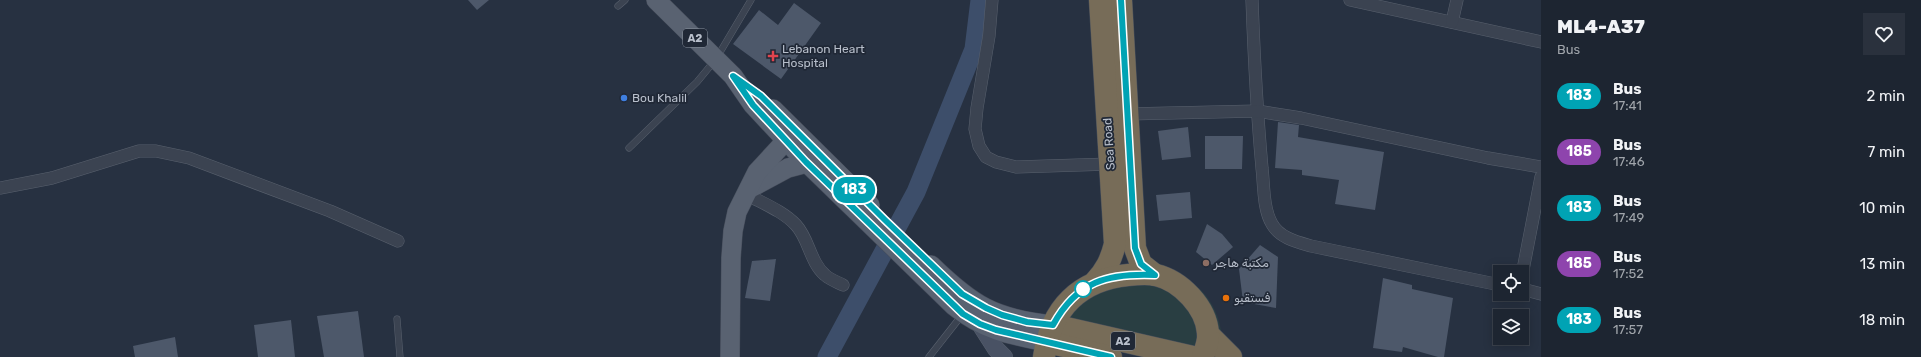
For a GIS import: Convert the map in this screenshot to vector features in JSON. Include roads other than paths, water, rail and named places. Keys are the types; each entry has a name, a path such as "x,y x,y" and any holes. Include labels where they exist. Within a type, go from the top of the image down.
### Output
{"highway":[{"name":"Sea Road","path":"1056,340 1060,311 1070,299 1095,282 1105,271 1112,258 1115,244 1100,0"},
{"name":"Sea Road","path":"1121,0 1135,248 1141,264 1155,275 1170,281 1184,290 1192,299 1204,317 1208,334"},
{"name":"Sea Road","path":"1095,282 1110,277 1155,275"},
{"path":"1202,357 1208,334"},
{"path":"1208,334 1231,357"},
{"name":"A2","path":"1056,340 1110,357"},
{"name":"A2","path":"1056,340 1193,357"}],"main road":[{"name":"A2","path":"656,0 733,76 761,96 790,136 806,162 821,176 974,302 1013,318 1056,340"},
{"name":"A2","path":"733,76 746,96 763,116 790,136 889,233 963,314 980,324 1013,335 1056,340"},
{"path":"730,357 730,291 733,231 737,212 751,185 766,145 766,130 763,116"},
{"path":"751,185 790,136"},
{"path":"751,185 806,162"},
{"path":"779,173 821,176"}],"street":[{"path":"992,0 989,36 975,129 979,146 986,157 996,162 1016,168 1110,164"},
{"path":"1252,0 1257,110 1268,213 1272,225 1281,234 1294,241 1311,246 1493,284"},
{"path":"1350,0 1541,42"},
{"path":"1452,22 1457,0"},
{"path":"1127,114 1257,110 1541,167"},
{"path":"0,188 52,178 139,151 156,150 189,158 330,211 398,241"},
{"path":"1524,265 1541,177"},
{"path":"751,185 796,225 804,237 820,270 826,276 844,285"},
{"path":"1529,291 1541,294"},
{"path":"980,324 996,349 1004,357"}],"lane":[{"path":"618,6 625,0"},
{"path":"629,148 697,82 716,59 752,0"},
{"path":"929,357 963,314"},
{"path":"397,319 400,357"}],"waterway":[{"path":"827,357 916,192 974,49 980,0"}],"place":[{"name":"Lebanon Heart Hospital","path":"773,56"},
{"name":"Bou Khalil","path":"624,98"},
{"name":"مكتبة هاجر","path":"1206,263"},
{"name":"فستقيو","path":"1226,298"}]}
